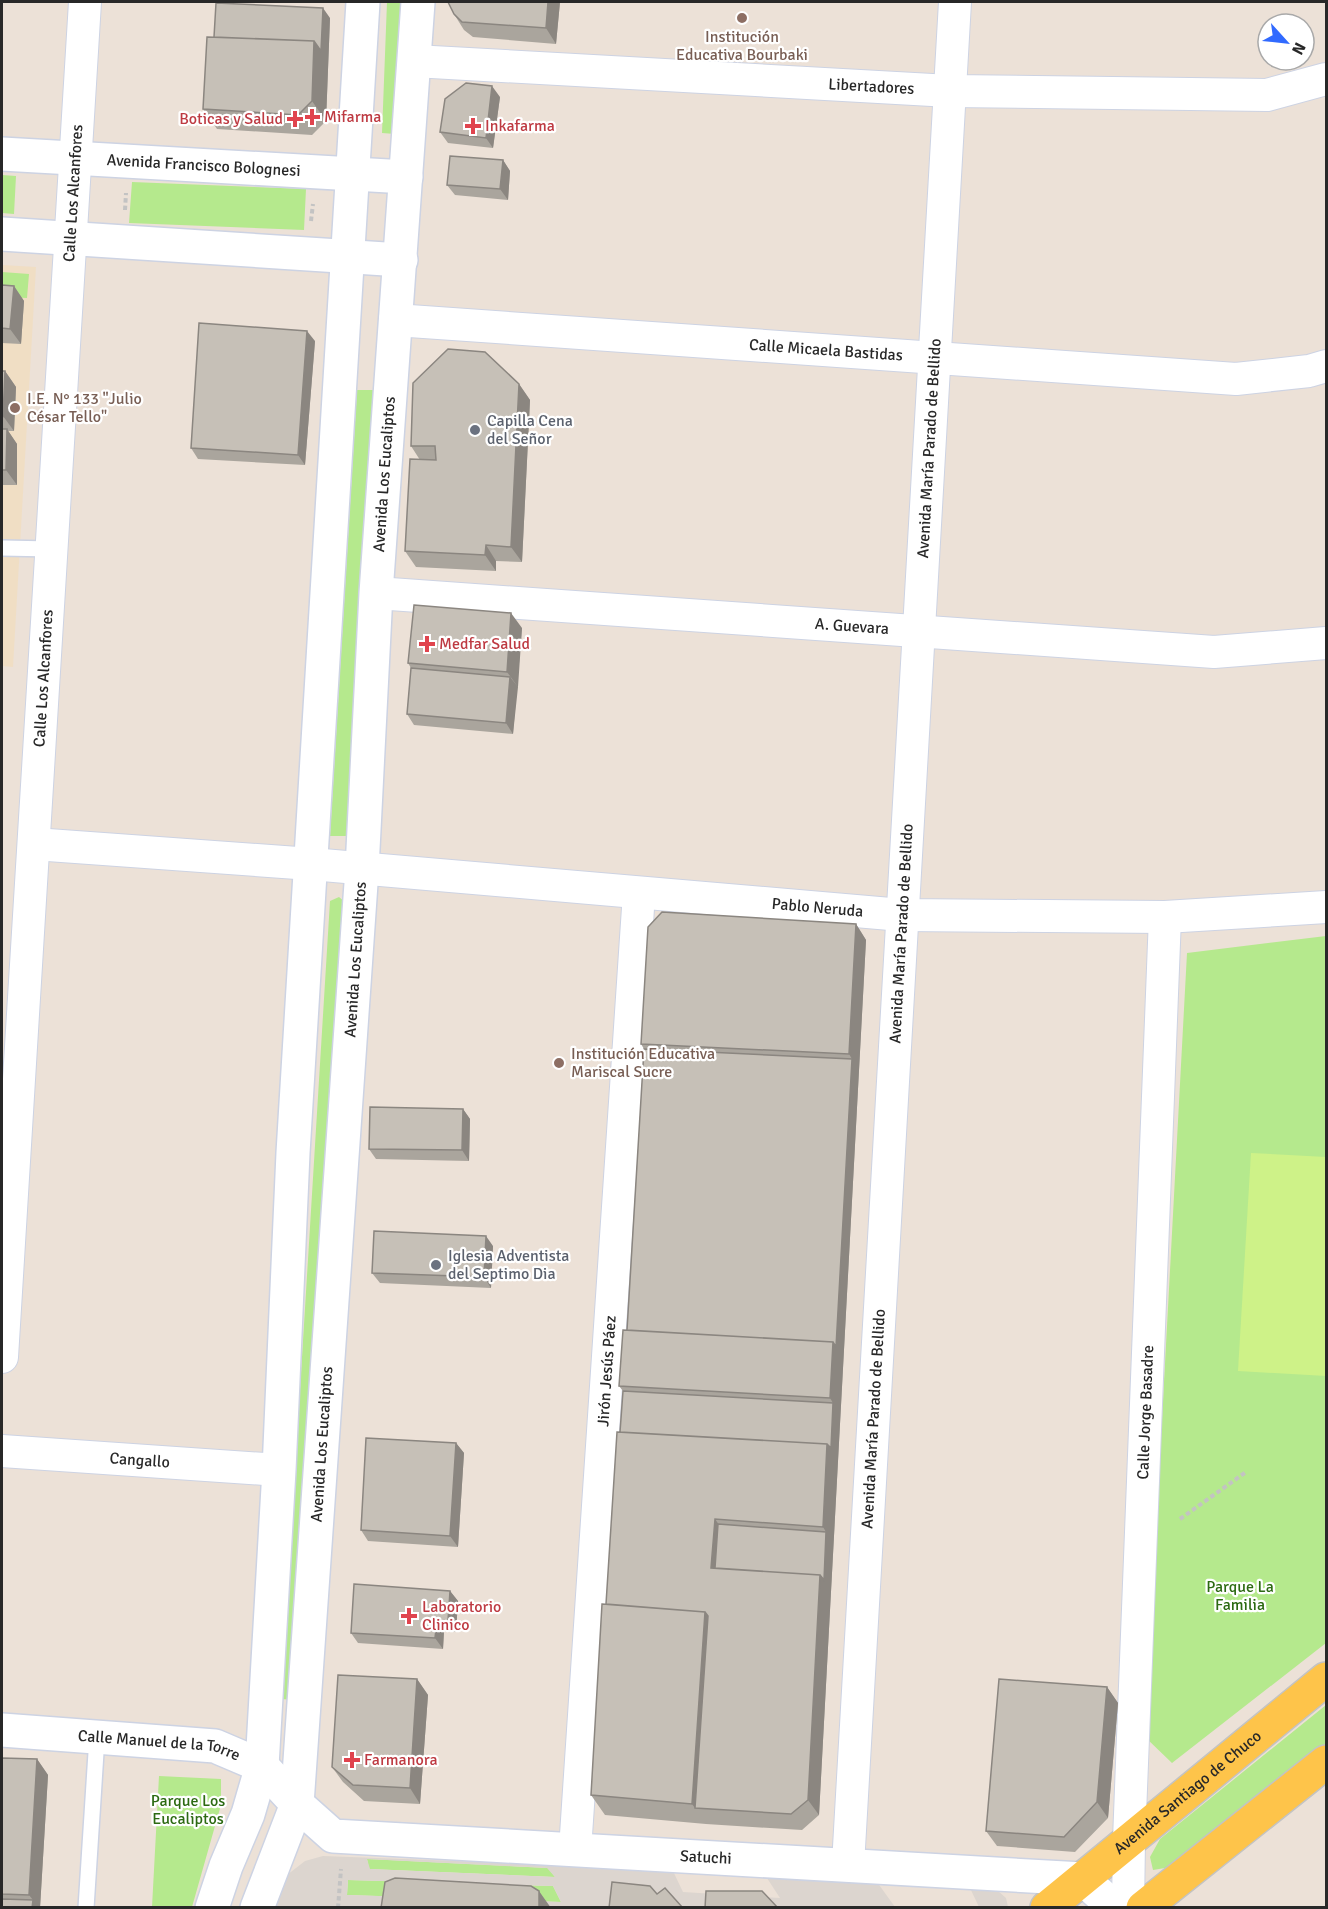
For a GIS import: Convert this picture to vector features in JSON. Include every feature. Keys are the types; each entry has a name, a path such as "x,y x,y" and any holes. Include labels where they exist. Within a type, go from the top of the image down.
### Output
{"main road":[{"path":"212,1908 226,1866 248,1814 262,1766 279,1470 293,1153 363,2"},
{"name":"Avenida Los Eucaliptos","path":"257,1908 297,1804 362,869 376,593 418,2"},
{"name":"Avenida Francisco Bolognesi","path":"2,154 406,177"},
{"path":"2,234 401,260"},
{"name":"Avenida Santiago de Chuco","path":"1047,1908 1326,1679"},
{"name":"Calle Manuel de la Torre","path":"2,1730 215,1746 262,1766 297,1804"},
{"path":"1143,1908 1326,1762"},
{"name":"Satuchi","path":"297,1804 333,1836 1083,1879"},
{"path":"1083,1879 1115,1908"}],"street":[{"name":"Calle Los Alcanfores","path":"2,1357 85,2"},
{"name":"Avenida María Parado de Bellido","path":"848,1865 955,2"},
{"name":"Libertadores","path":"414,61 950,91 1267,95 1326,80"},
{"name":"Calle Micaela Bastidas","path":"395,320 1236,379 1309,371 1326,366"},
{"name":"A. Guevara","path":"376,593 1214,652 1326,643"},
{"name":"Pablo Neruda","path":"34,844 311,864 902,915 1165,917 1326,907"},
{"name":"Jirón Jesús Páez","path":"575,1850 639,893"},
{"name":"Calle Jorge Basadre","path":"1128,1908 1165,917"},
{"name":"Cangallo","path":"2,1450 279,1470"}],"lane":[{"path":"2,548 52,549"},
{"path":"86,1908 97,1737"}],"path":[{"path":"125,215 126,182"},
{"path":"311,226 313,196"},
{"path":"1180,1519 1246,1472"},
{"path":"338,1908 340,1873"}],"shaded area":[{"name":"I.E. N° 133 \"Julio César Tello\"","path":"2,265 36,267 13,667 2,666"},
{"path":"323,1856 672,1869 683,1892 780,1898 765,1875 877,1882 895,1907 274,1908 287,1875 305,1861","holes":["367,1859 547,1868 555,1877 370,1869","348,1880 553,1886 561,1902 347,1895"]},
{"path":"970,1888 998,1891 1006,1898 1008,1907 979,1907"}],"green space":[{"path":"387,2 402,2 395,134 382,133"},
{"path":"2,175 16,176 14,214 2,213"},
{"path":"132,182 306,189 304,230 129,223"},
{"path":"2,272 29,274 27,298 2,297"},
{"path":"357,390 373,390 379,396 351,836 330,836"},
{"path":"339,897 346,903 295,1700 281,1699 330,901"},
{"name":"Parque La Familia","path":"1326,936 1326,1643 1172,1763 1145,1737 1187,953"},
{"path":"1251,1153 1326,1157 1326,1376 1238,1371"},
{"path":"1326,1705 1326,1745 1177,1866 1153,1870 1150,1857 1160,1839"},
{"name":"Parque Los Eucaliptos","path":"159,1776 221,1779 221,1805 192,1907 152,1907"},
{"path":"367,1859 548,1868 555,1877 369,1869"},
{"path":"348,1880 553,1886 561,1902 347,1895"}],"building":[{"path":"448,2 548,2 546,28 462,22 454,14"},
{"path":"216,3 323,8 321,51 314,41 214,37"},
{"path":"207,37 314,41 312,101 298,115 203,109"},
{"name":"Inkafarma","path":"466,83 492,86 486,138 440,132 445,99"},
{"path":"450,156 503,160 500,189 447,185"},
{"path":"2,285 14,286 10,329 2,328"},
{"path":"199,323 307,331 298,455 191,448"},
{"path":"448,349 485,352 519,384 511,547 486,545 485,555 405,551 410,459 436,460 435,446 411,446 413,383"},
{"path":"2,371 5,371 3,416 2,415"},
{"path":"2,429 7,429 6,470 2,470"},
{"path":"414,605 511,613 507,672 408,663"},
{"path":"411,668 510,677 506,723 407,714"},
{"path":"662,912 856,924 849,1054 641,1044 648,927"},
{"path":"644,1049 852,1059 836,1347 833,1342 627,1330"},
{"path":"370,1107 463,1109 462,1150 369,1149"},
{"name":"Iglesia Adventista del Septimo Dia","path":"374,1231 486,1236 484,1277 372,1273"},
{"path":"623,1330 833,1342 830,1398 619,1386"},
{"path":"623,1391 833,1403 831,1448 827,1444 620,1432"},
{"path":"617,1432 827,1444 823,1527 715,1519 711,1568 820,1575 808,1800 791,1814 695,1808 708,1616 705,1612 606,1604"},
{"path":"366,1438 456,1443 450,1536 361,1530"},
{"path":"718,1524 826,1532 824,1580 820,1575 715,1568"},
{"name":"Laboratorio Clinico","path":"354,1584 450,1591 448,1621 437,1620 435,1638 351,1633"},
{"path":"602,1604 705,1612 692,1804 591,1795"},
{"path":"338,1675 417,1679 410,1788 353,1785 332,1767"},
{"path":"999,1679 1107,1687 1097,1802 1064,1837 986,1831"},
{"path":"2,1758 37,1759 29,1895 2,1894"},
{"path":"395,1878 531,1886 539,1891 539,1908 381,1908 385,1882"},
{"path":"612,1882 650,1886 657,1894 665,1888 683,1908 609,1908"},
{"path":"706,1891 762,1891 778,1908 705,1908"},
{"path":"2,1899 33,1900 32,1908 2,1908"}],"place":[{"name":"Institución Educativa Bourbaki","path":"742,18"},
{"name":"Mifarma","path":"312,117"},
{"name":"Boticas y Salud","path":"295,119"},
{"name":"Inkafarma","path":"473,126"},
{"name":"I.E. N° 133 \"Julio César Tello\"","path":"15,408"},
{"name":"Capilla Cena del Señor","path":"475,430"},
{"name":"Medfar Salud","path":"427,644"},
{"name":"Institución Educativa Mariscal Sucre","path":"559,1063"},
{"name":"Iglesia Adventista del Septimo Dia","path":"436,1265"},
{"name":"Laboratorio Clinico","path":"409,1616"},
{"name":"Farmanora","path":"352,1760"}]}
